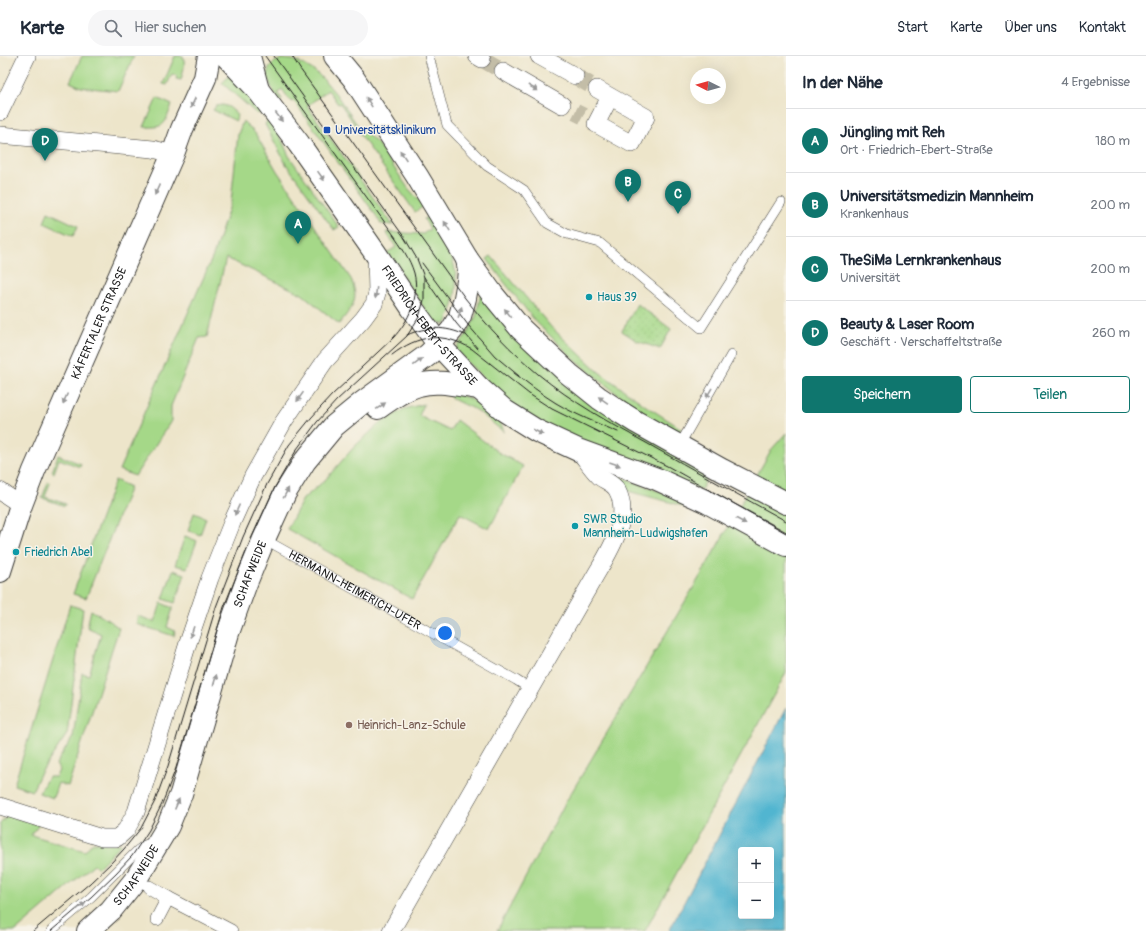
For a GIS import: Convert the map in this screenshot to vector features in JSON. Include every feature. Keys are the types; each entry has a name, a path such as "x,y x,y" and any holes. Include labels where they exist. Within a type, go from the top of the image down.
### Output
{"main road":[{"name":"KÄFERTALER STRASSE","path":"0,571 21,505 46,443 173,154 182,129 205,78 228,56"},
{"name":"FRIEDRICH-EBERT-STRASSE","path":"228,56 258,90 299,144 439,345 479,388 505,411 536,431 578,450 657,480 707,502 786,545"},
{"path":"335,56 354,79 417,176 467,259 493,295 521,329 569,374 617,410 685,437 722,470 786,503"},
{"name":"SCHAFWEIDE","path":"88,931 143,883 160,840 168,826 181,794 228,633 246,583 285,493 305,461 334,426 362,402 428,355 452,330 460,316 468,281 469,270 467,259"},
{"path":"305,461 321,455 355,425 397,395 419,385 427,383 441,383 479,388"}],"street":[{"path":"0,112 27,56"},
{"path":"539,56 575,76"},
{"path":"503,71 632,144 646,117 604,93 578,113"},
{"path":"0,136 153,149 173,154"},
{"path":"0,806 102,838 117,838 126,830 136,812 210,578 233,520 253,476 284,421 325,362 363,319 374,304 377,293 376,254"},
{"path":"391,931 613,545 619,530 622,510 620,498 616,488 610,482 600,477 578,450"},
{"path":"0,491 21,505"},
{"path":"143,883 231,931"},
{"path":"157,919 168,898"}],"lane":[{"path":"429,56 447,125 487,166 524,190 547,223 567,234 600,243 701,328 781,202"},
{"path":"685,437 731,355"},
{"name":"HERMANN-HEIMERICH-UFER","path":"264,539 530,689"},
{"path":"51,931 91,897 138,850 145,845 160,840"}],"green space":[{"path":"82,56 134,56 118,91 81,87 70,82"},
{"path":"175,56 183,56 184,59 184,68 181,80 176,79 177,76 172,74 167,85 163,84"},
{"path":"282,59 293,60 303,64 316,72 325,81 358,126 378,144 408,188 424,206 415,212 354,126 355,125 340,103 338,104 328,90 307,106 393,225 381,224 294,101 291,102 282,89 278,93 282,99 280,102 276,96 268,78 268,72 274,62"},
{"path":"232,76 265,111 257,114 222,83 228,77"},
{"path":"157,98 172,105 166,121 164,124 157,127 144,127"},
{"path":"223,105 229,107 237,114 236,121 213,110 216,106"},
{"path":"270,118 277,129 289,156 339,227 334,230 286,164 265,124"},
{"path":"243,121 255,133 277,171 351,279 354,287 355,298 348,313 339,324 302,294 226,258 207,337 199,338 171,406 171,421 135,476 119,470 213,256 231,202 238,134"},
{"path":"48,212 78,226 73,236 44,223"},
{"path":"431,215 447,245 456,277 456,288 453,303 446,324 434,323 387,253 396,247 386,232 423,234 430,229 424,219"},
{"path":"491,256 551,327 599,372 646,406 682,429 674,433 641,413 576,361 536,322 487,259"},
{"path":"481,293 709,474 701,490 565,436 512,406 455,350 467,334 476,316"},
{"path":"637,304 671,329 660,349 637,341 622,331"},
{"path":"446,391 475,401 486,408 500,422 504,432 478,411 451,398"},
{"path":"424,404 419,416 450,431 456,420 498,452 523,466 489,529 460,514 412,599 287,529 303,499 325,480 355,446 379,424 404,409"},
{"path":"786,433 786,673 645,931 497,931 564,805 705,568 771,450"},
{"path":"58,455 81,464 80,467 59,459 54,473 52,472"},
{"path":"600,469 690,503 688,508 624,490"},
{"path":"115,480 130,487 86,598 73,594"},
{"path":"48,482 50,483 45,497 66,504 65,506 42,498"},
{"path":"194,513 206,518 200,535 188,530"},
{"path":"185,536 197,541 187,568 175,565"},
{"path":"173,570 185,574 175,603 163,599"},
{"path":"161,603 173,608 167,627 175,631 174,636 136,624 138,616 155,622"},
{"path":"70,605 83,609 67,734 40,774 32,791 14,785"},
{"path":"91,610 119,628 68,786 58,783 53,798 39,793 48,777 56,777 59,770 56,764 73,737 82,673 89,675 101,634 87,627"},
{"path":"8,815 39,825 31,835 85,851 93,842 121,844 98,868 94,864 16,931 0,931 0,824"}],"water":[{"path":"786,708 786,931 669,931"}],"tunnel":[{"path":"482,59 503,71"},
{"path":"575,76 597,89"},
{"path":"575,112 583,116"}],"tram line":[{"path":"265,56 396,238"},
{"path":"274,56 407,241"},
{"path":"292,56 465,298 518,356 564,394 592,412 786,521"},
{"path":"33,931 90,883 111,863 141,828 155,801 168,766 216,607 243,537 267,484 289,445 311,418 332,395 393,338 404,324 412,308 416,291 414,273 408,258 393,235"},
{"path":"51,931 91,897 116,873 132,856 149,830 162,804 176,768 224,607 251,539 275,487 297,449 317,422 337,400 407,336 419,317 424,300 424,277 417,259 404,237"},
{"path":"422,263 468,325 495,356 519,376"},
{"path":"424,277 456,323 478,349"},
{"path":"407,335 422,330 436,328 450,330 465,335"},
{"path":"392,355 402,348 422,339 441,338 461,344 472,349 529,394 552,409 669,467 786,533"},
{"path":"514,373 545,396 564,407 587,419 618,432"}],"place":[{"name":"Universitätsklinikum","path":"327,130"},
{"name":"Beauty & Laser Room","path":"45,161"},
{"name":"Universitätsmedizin Mannheim","path":"628,202"},
{"name":"TheSiMa Lernkrankenhaus","path":"678,214"},
{"name":"Jüngling mit Reh","path":"298,244"},
{"name":"Haus 39","path":"589,297"},
{"name":"SWR Studio Mannheim-Ludwigshafen","path":"575,526"},
{"name":"Friedrich Abel","path":"16,552"},
{"name":"Heinrich-Lanz-Schule","path":"349,725"}]}
